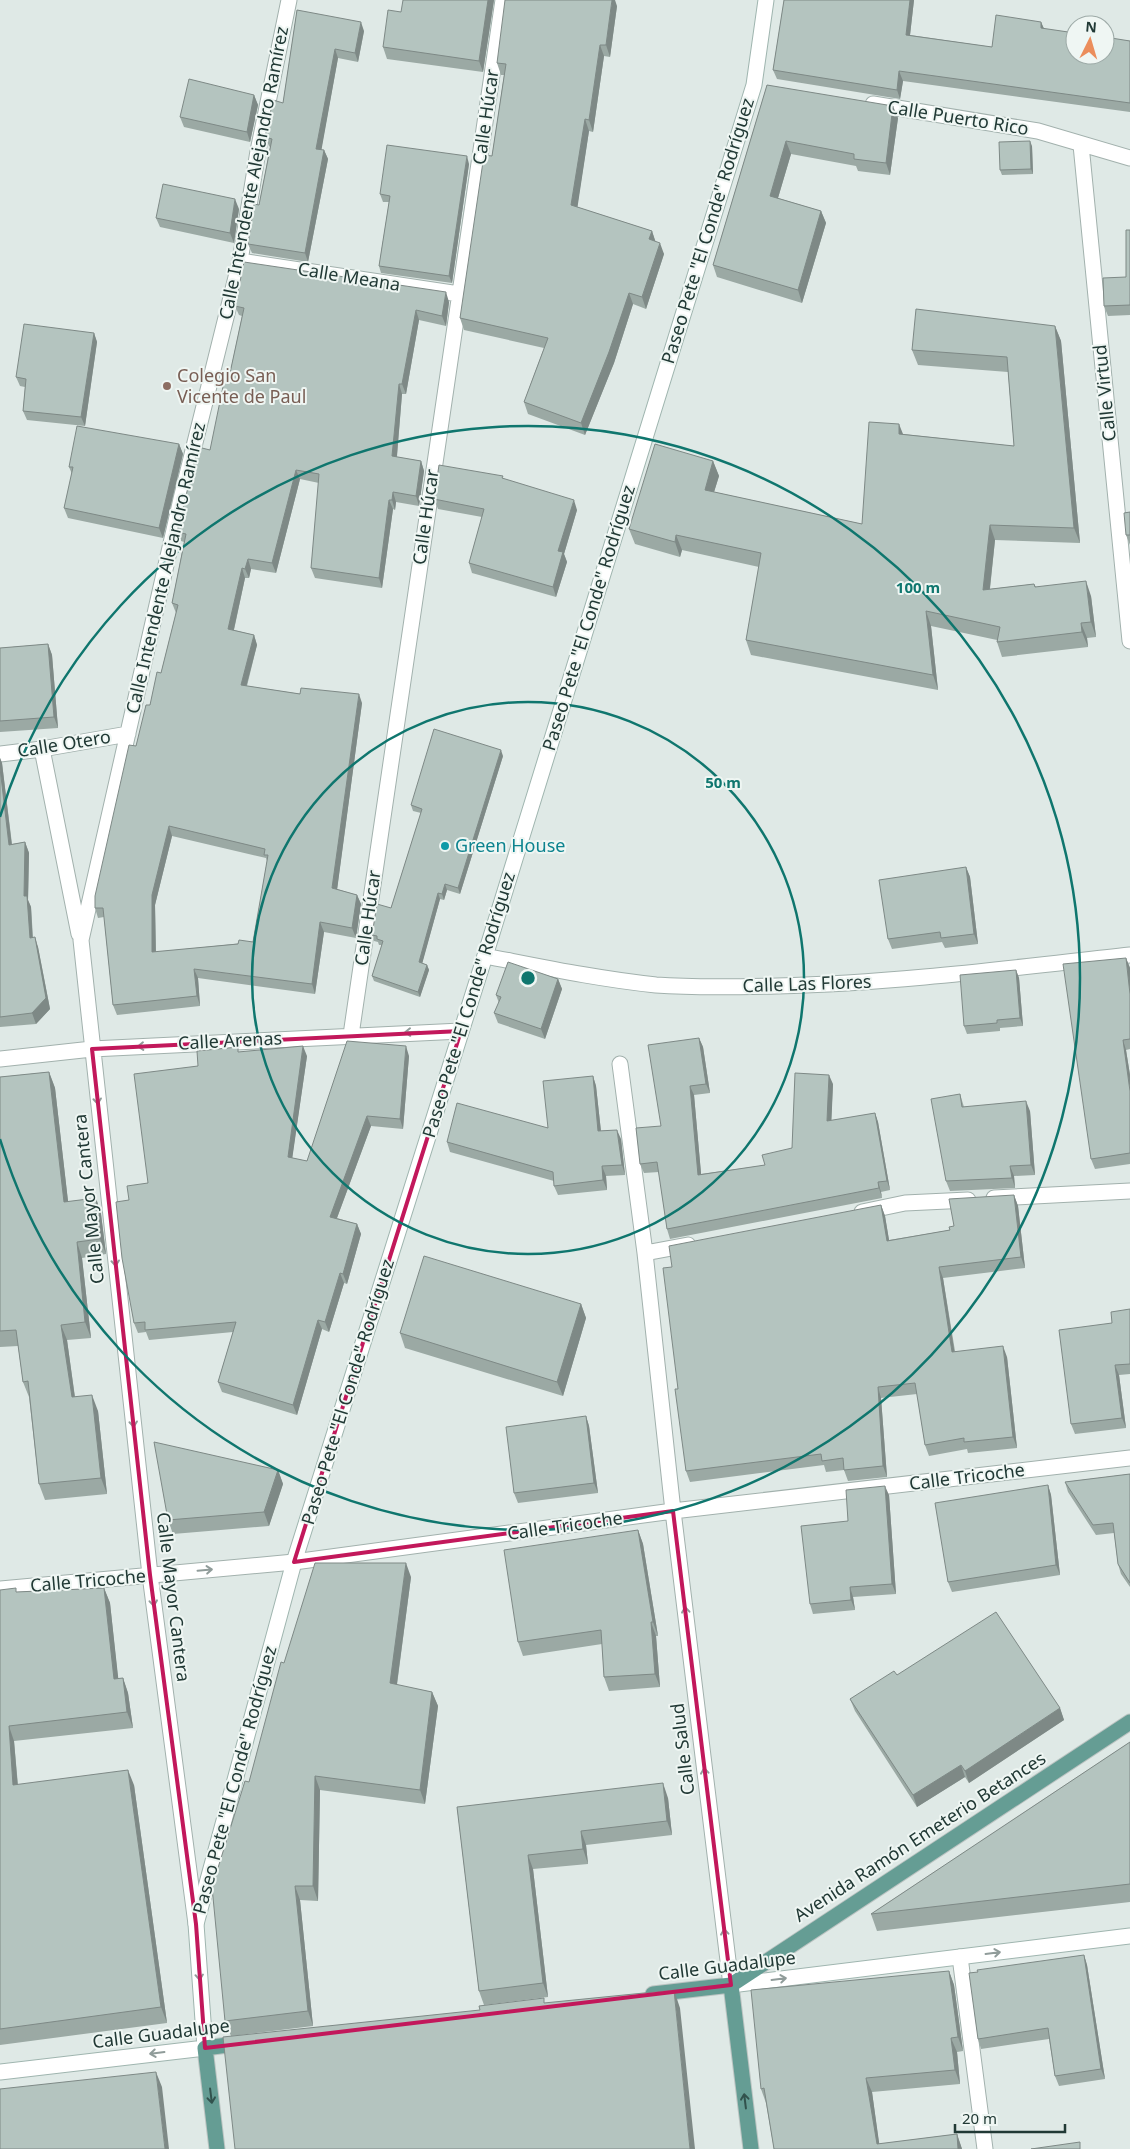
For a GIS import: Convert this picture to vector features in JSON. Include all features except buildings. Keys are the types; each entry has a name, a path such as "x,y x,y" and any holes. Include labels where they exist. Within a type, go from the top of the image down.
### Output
{"main road":[{"name":"Avenida Ramón Emeterio Betances","path":"731,1984 1130,1722"},
{"name":"Calle Guadalupe","path":"642,1995 731,1984"},
{"name":"Calle Salud","path":"731,1984 751,2149"},
{"name":"Calle Guadalupe","path":"205,2048 255,2042"},
{"name":"Calle Mayor Cantera","path":"205,2048 217,2149"}],"street":[{"name":"Calle Intendente Alejandro Ramírez","path":"92,1049 81,940 181,499 240,261 258,151 289,0"},
{"name":"Calle Húcar","path":"351,1035 503,0"},
{"name":"Paseo Pete \"El Conde\" Rodríguez","path":"196,1924 294,1562 485,956 754,84 766,0"},
{"path":"754,84 773,88"},
{"name":"Calle Puerto Rico","path":"862,102 1038,131 1130,158"},
{"name":"Calle Virtud","path":"1081,145 1130,641"},
{"name":"Calle Meana","path":"240,261 459,294"},
{"name":"Calle Otero","path":"0,754 42,749 128,734"},
{"path":"42,749 81,940"},
{"name":"Calle Las Flores","path":"485,956 599,978 657,985 712,987 844,985 921,979 1130,955"},
{"name":"Calle Arenas","path":"0,1059 92,1049 461,1031"},
{"name":"Calle Mayor Cantera","path":"92,1049 150,1575 196,1924 205,2048"},
{"name":"Calle Salud","path":"620,1064 645,1253 673,1511 731,1984"},
{"path":"848,1214 905,1203 1130,1191"},
{"path":"645,1253 703,1242"},
{"name":"Calle Tricoche","path":"0,1589 294,1562 673,1511 1130,1458"},
{"name":"Calle Guadalupe","path":"731,1984 1130,1936"},
{"path":"960,1957 986,2149"},
{"name":"Calle Guadalupe","path":"0,2072 205,2048"}],"highlighted area":[{"path":"461,1031 294,1562 673,1511 731,1985 205,2048 196,1924 150,1575 92,1049"}],"place":[{"name":"Colegio San Vicente de Paul","path":"167,386"},
{"name":"Green House","path":"445,846"}]}
